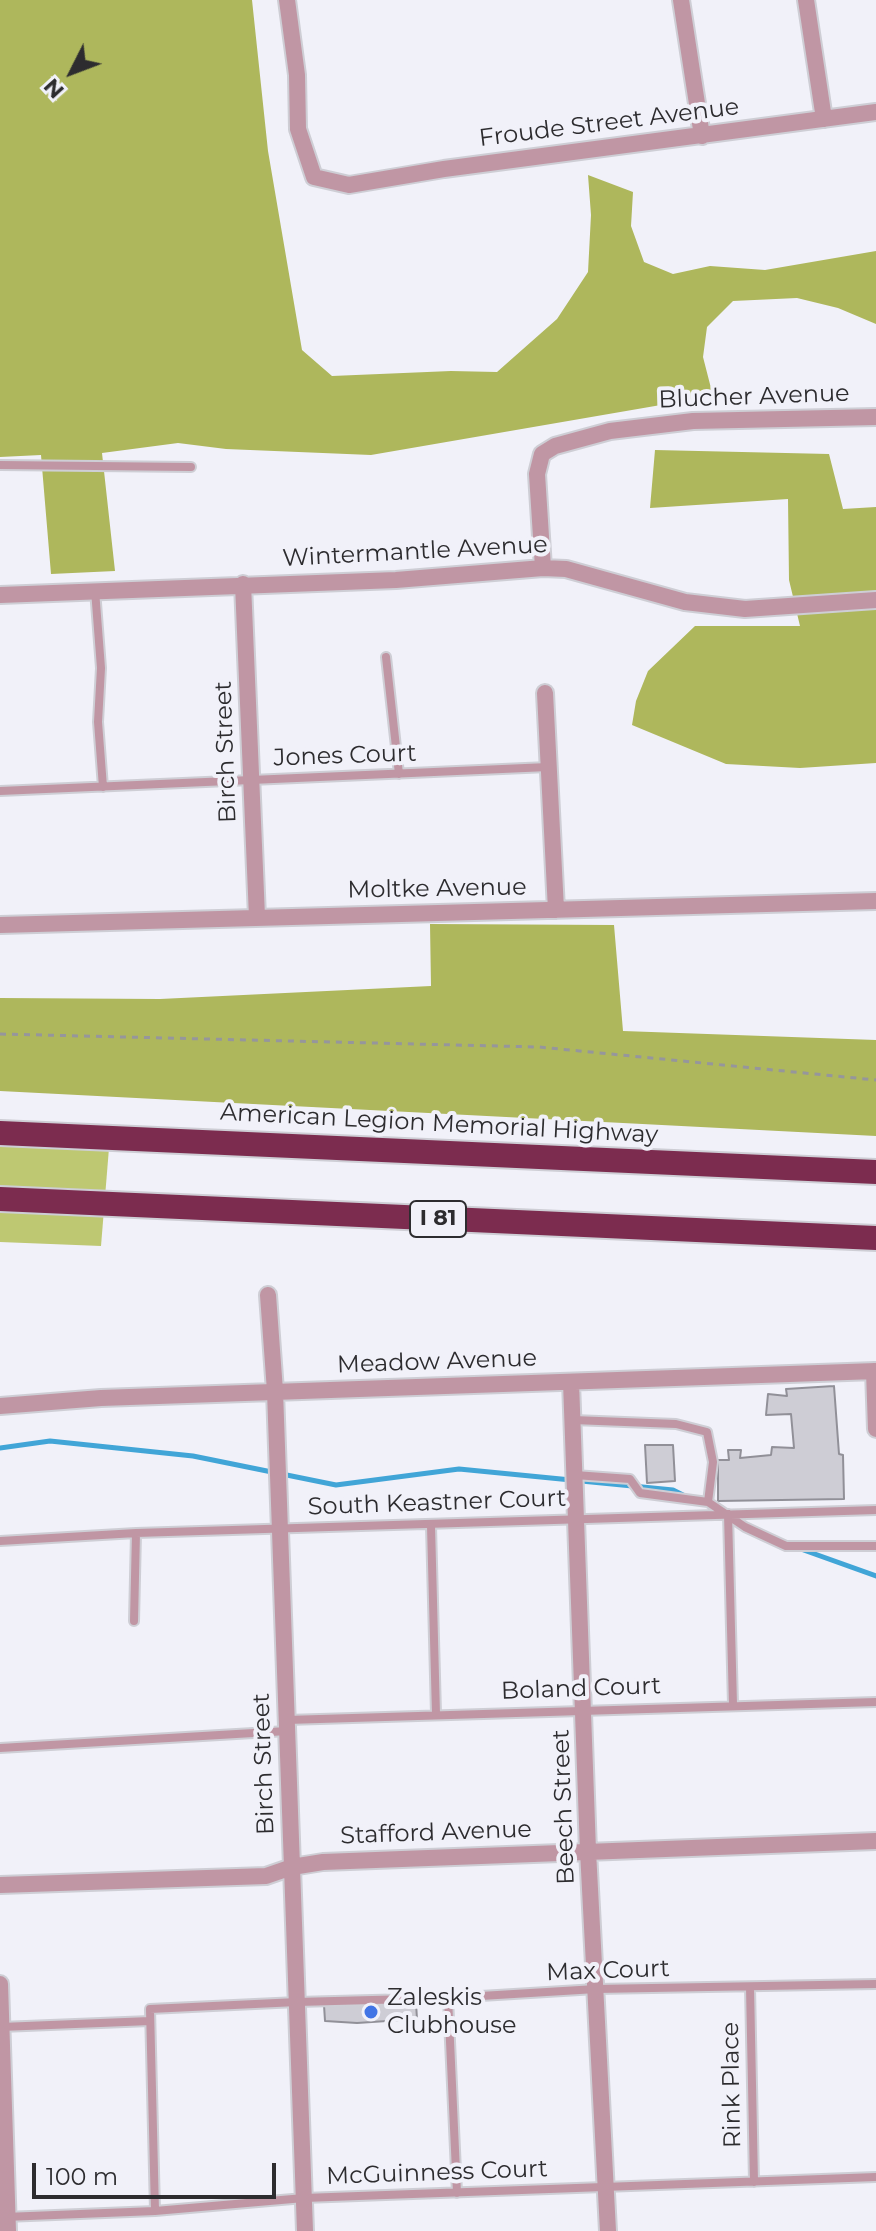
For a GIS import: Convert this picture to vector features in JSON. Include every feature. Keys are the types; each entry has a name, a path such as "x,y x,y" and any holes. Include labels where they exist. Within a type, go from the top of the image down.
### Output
{"highway":[{"name":"American Legion Memorial Highway","path":"0,1133 876,1172"},
{"name":"I 81","path":"0,1199 876,1238"}],"street":[{"name":"Froude Street Avenue","path":"287,0 297,75 298,129 314,177 349,185 444,169 876,112"},
{"path":"681,0 702,136"},
{"path":"806,0 824,119"},
{"name":"Blucher Avenue","path":"543,568 537,474 542,454 565,441 641,426 716,419 876,417"},
{"name":"Wintermantle Avenue","path":"0,595 396,580 543,568 566,569 685,602 745,609 876,600"},
{"name":"Birch Street","path":"243,584 257,917"},
{"path":"545,693 556,910"},
{"name":"Moltke Avenue","path":"0,925 876,901"},
{"name":"Birch Street","path":"268,1295 275,1391 305,2231"},
{"path":"875,1371 876,1429"},
{"name":"Meadow Avenue","path":"0,1406 101,1398 275,1391 875,1371"},
{"name":"Beech Street","path":"571,1382 588,1851 608,2231"},
{"name":"Stafford Avenue","path":"0,1885 266,1876 292,1867 323,1862 876,1841"},
{"path":"0,1984 5,2222"}],"lane":[{"path":"0,465 191,467"},
{"path":"95,590 101,668 98,722 103,787"},
{"path":"386,657 399,774"},
{"name":"Jones Court","path":"0,791 548,767"},
{"path":"573,1420 676,1424 707,1432 713,1462 708,1502"},
{"path":"575,1475 630,1479 640,1493 708,1502 745,1527 786,1546 876,1546"},
{"name":"South Keastner Court","path":"0,1541 136,1533 876,1510"},
{"path":"728,1514 733,1705"},
{"path":"431,1526 436,1714"},
{"path":"134,1621 136,1533"},
{"name":"Boland Court","path":"0,1748 436,1714 876,1702"},
{"name":"Max Court","path":"150,2021 150,2009 596,1989 876,1984"},
{"name":"Rink Place","path":"750,1987 754,2182"},
{"path":"448,1998 457,2193"},
{"path":"1,2027 150,2021 155,2211"},
{"name":"McGuinness Court","path":"5,2222 304,2198 876,2177"}],"path":[{"path":"0,1034 539,1047 876,1080"}],"green space":[{"path":"0,0 252,0 268,151 302,350 332,376 497,372 557,319 588,272 591,215 588,175 633,192 631,226 644,262 673,274 710,266 765,270 876,251 876,324 838,308 797,298 733,301 707,327 703,357 713,396 371,455 226,449 178,443 102,453 115,571 51,574 41,455 0,457"},
{"path":"655,450 829,454 843,509 876,507 876,763 800,768 726,764 632,725 636,701 648,671 695,626 800,626 789,580 788,499 650,508"},
{"path":"430,924 614,925 623,1031 876,1040 876,1136 0,1091 0,998 160,999 431,986"},
{"path":"0,1144 109,1148 101,1246 0,1242"}],"building":[{"path":"834,1386 839,1454 843,1455 844,1499 718,1501 718,1460 729,1460 728,1450 741,1450 740,1458 771,1455 772,1447 794,1448 791,1414 766,1415 768,1394 787,1396 786,1389"},
{"path":"645,1445 673,1445 675,1481 647,1483"},
{"name":"Zaleskis Clubhouse","path":"416,2003 417,2019 357,2023 325,2021 324,2005"}],"waterway":[{"path":"0,1448 50,1441 193,1456 336,1485 459,1469 673,1490 687,1497"},
{"path":"798,1548 876,1576"}],"place":[{"name":"Zaleskis Clubhouse","path":"371,2012"}]}
